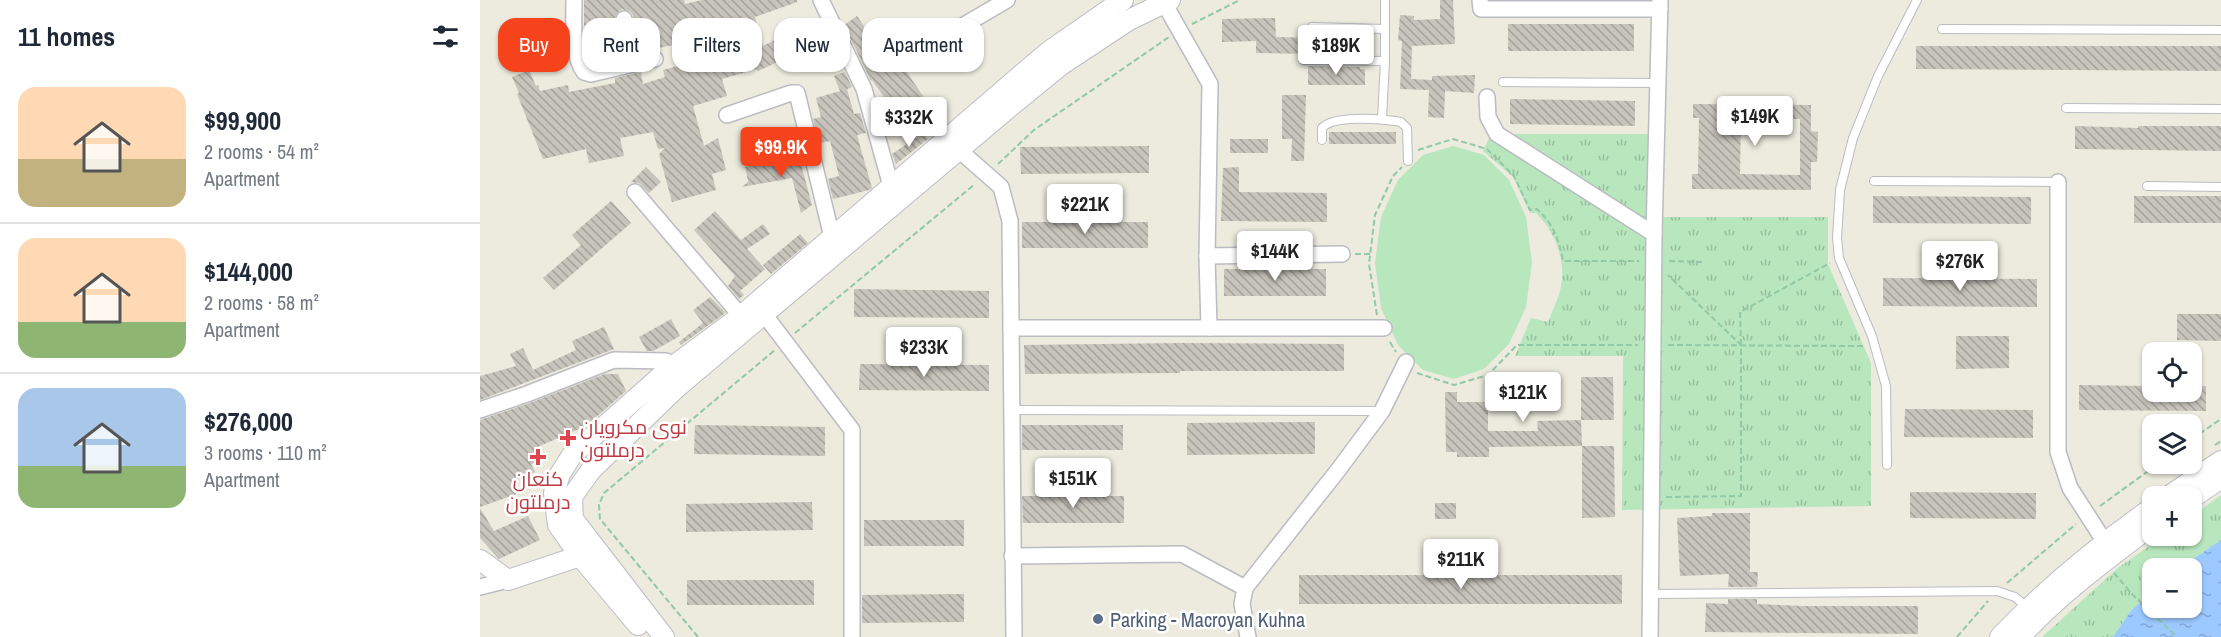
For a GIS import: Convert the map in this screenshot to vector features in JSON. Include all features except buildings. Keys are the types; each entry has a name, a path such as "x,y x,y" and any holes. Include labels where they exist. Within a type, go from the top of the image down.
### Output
{"main road":[{"path":"649,637 587,552 573,519 572,497 591,470 676,388 764,314 1048,52 1123,0"},
{"path":"664,637 587,552 558,525 554,493 560,474 572,455 668,370 741,316 832,237 959,150 1061,65 1129,20 1167,2"},
{"path":"2184,486 2221,461"},
{"path":"2202,491 2221,478"},
{"path":"2020,637 2142,518"},
{"path":"2000,637 2028,608 2078,564 2108,553 2142,531"},
{"path":"480,560 508,580 587,552"}],"street":[{"path":"574,0 574,32 582,70"},
{"path":"821,0 864,88 897,193"},
{"path":"976,18 1007,0"},
{"path":"1480,0 1481,9 1660,5 1654,234 1650,637"},
{"path":"1167,2 1179,30 1210,84 1207,256 1209,328"},
{"path":"584,72 591,74 599,72"},
{"path":"727,115 797,93 832,237"},
{"path":"1487,97 1488,117 1497,134 1654,234"},
{"path":"959,150 1001,187 1010,221 1014,637"},
{"path":"2058,182 2058,452 2070,488 2108,553"},
{"path":"635,192 741,316"},
{"path":"1207,256 1342,254"},
{"path":"764,314 852,430 852,637"},
{"path":"1011,328 1384,328"},
{"path":"480,410 614,360 666,361 668,370"},
{"path":"1248,637 1242,604 1245,588 1382,411 1406,362"},
{"path":"1012,556 1182,554 1245,588"},
{"path":"480,587 508,580"}],"lane":[{"path":"1382,119 1385,0"},
{"path":"1887,465 1886,386 1875,346 1839,258 1837,238 1840,190 1852,138 1878,76 1917,0"},
{"path":"1312,27 1385,29"},
{"path":"1942,29 2221,30"},
{"path":"1303,60 1385,61"},
{"path":"1503,82 1658,83"},
{"path":"2066,108 2221,109"},
{"path":"1322,140 1322,128 1326,123 1353,119 1382,119 1401,122 1407,128 1408,161"},
{"path":"1874,181 2058,182"},
{"path":"2147,186 2221,187"},
{"path":"1011,410 1382,411"},
{"path":"1650,594 1997,591 2015,597 2028,608"}],"path":[{"path":"698,637 600,519 599,505 604,493 987,174 1034,130 1179,30 1240,0"},
{"path":"1704,262 1563,261 1560,242 1549,220 1537,209 1530,210 1514,176 1487,149 1453,139 1419,149 1393,176 1375,215 1369,264 1375,310 1393,349 1420,375 1454,385 1488,375 1517,345 1875,346"},
{"path":"1651,498 1741,496 1740,312 1839,258"},
{"path":"1654,261 1741,345"},
{"path":"2202,432 2221,419"},
{"path":"1957,637 1997,591 2087,515 2144,474"},
{"path":"2108,553 2131,593 2177,637"}],"green space":[{"path":"1491,134 1663,134 1661,217 1828,217 1828,264 1871,363 1871,506 1622,510 1623,356 1515,356 1531,318 1548,322 1560,291 1562,266 1558,246 1549,228 1536,213 1530,213 1513,177 1483,151"},
{"path":"1453,146 1484,155 1509,180 1526,217 1532,262 1526,307 1509,344 1484,369 1454,379 1423,370 1398,345 1381,308 1375,263 1381,217 1398,180 1423,155"},
{"path":"2221,495 2221,540 2195,558 2142,558 2142,601 2130,612 2113,637 2042,637 2119,567 2149,546 2202,546 2202,509"}],"water":[{"path":"2221,540 2221,637 2113,637 2130,612 2142,601 2142,618 2202,618 2202,558 2195,558"}],"place":[{"name":"نوی مکرویان درملتون","path":"568,438"},
{"name":"کنعان درملتون","path":"538,457"},
{"name":"Parking - Macroyan Kuhna","path":"1098,619"}]}
